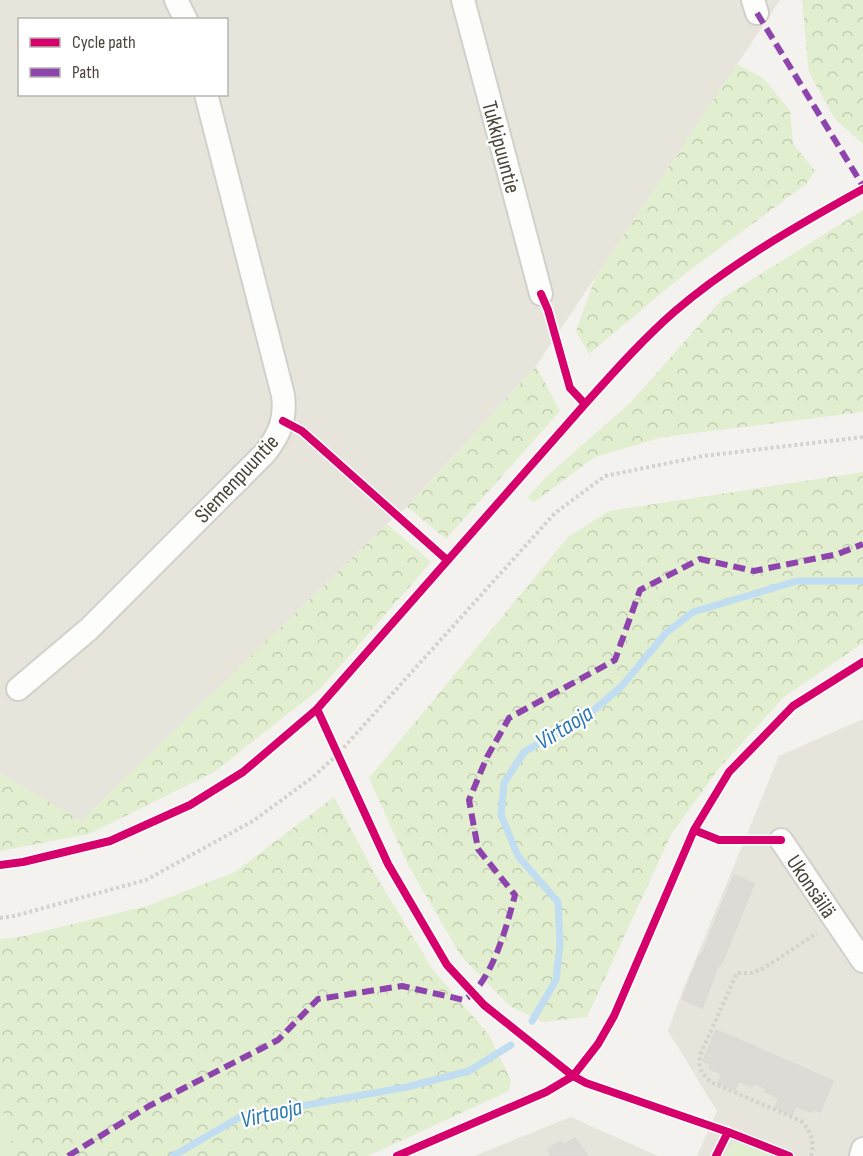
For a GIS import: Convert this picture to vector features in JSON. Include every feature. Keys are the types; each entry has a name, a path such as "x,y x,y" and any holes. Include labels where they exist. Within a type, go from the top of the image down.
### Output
{"street":[{"path":"176,0 185,18"},
{"name":"Tukkipuuntie","path":"463,0 541,294"},
{"name":"Siemenpuuntie","path":"18,689 89,629 265,453 280,432 284,409 283,395 207,96"},
{"name":"Ukonsäilä","path":"781,840 863,962"},
{"path":"861,1156 863,1149"}],"path":[{"path":"0,918 146,880 253,821 314,777 337,755 555,513 605,476 703,456 863,437"},
{"path":"332,745 342,765"},
{"path":"811,1156 813,1148 811,1133 801,1121 711,1082 700,1070 699,1058 736,973 752,973 764,968 836,920"}],"shaded area":[{"path":"0,0 780,0 536,366 407,507 81,822 0,773"},
{"path":"863,719 863,1156 697,1156 717,1111 668,1031 681,995 779,756"},
{"path":"571,1117 658,1156 474,1156"}],"green space":[{"path":"802,0 863,0 863,144 835,119 809,73"},
{"path":"737,64 763,78 790,110 793,143 815,171 806,184 682,276 589,354 576,331 595,278"},
{"path":"863,210 863,412 663,437 595,457 534,502 527,498 547,476 631,402 724,297"},
{"path":"536,366 560,411 446,539 407,507"},
{"path":"863,472 863,643 784,697 720,767 672,833 587,1017 543,1022 510,1006 461,956 408,865 369,778 568,537 609,511"},
{"path":"387,524 431,562 321,688 214,772 89,834 0,851 0,773 81,821"},
{"path":"334,797 375,874 433,970 489,1035 511,1080 509,1091 368,1156 12,1156 11,1130 5,1114 0,1112 0,939 20,937 147,906 235,872"},
{"path":"0,1112 5,1114 11,1130 12,1156 0,1156"},
{"path":"741,1142 773,1156 723,1156 732,1144"}],"building":[{"path":"734,875 754,884 702,1008 682,999"},
{"path":"716,1030 833,1081 820,1112 812,1109 811,1112 796,1106 792,1115 775,1107 779,1098 765,1092 767,1089 754,1083 752,1087 739,1081 735,1090 718,1083 722,1074 709,1068 710,1064 703,1061"},
{"path":"575,1138 588,1156 549,1156 551,1155 548,1150 561,1141 564,1145"}],"waterway":[{"name":"Virtaoja","path":"532,1021 556,980 560,945 558,902 518,856 501,815 504,783 524,752 588,715 621,687 666,633 693,612 797,581 863,581"},
{"name":"Virtaoja","path":"173,1156 240,1117 407,1087 469,1071 511,1045"}],"marked path":[{"path":"757,13 863,186"},
{"path":"68,1156 149,1106 278,1040 318,999 402,986 464,1000 483,981 490,967 503,937 515,895 478,849 469,800 487,757 509,718 615,660 640,590 700,559 754,571 838,554 863,544"}],"cycle path":[{"path":"728,1132 586,1083 573,1076 484,1005 447,965 388,864 317,709 585,404 662,323 718,277 790,231 863,189"},
{"path":"541,294 548,310 570,388 585,404"},
{"path":"283,421 302,431 447,560"},
{"path":"397,1156 546,1092 573,1076 598,1044 614,1016 694,830 729,772 793,706 863,662"},
{"path":"0,865 23,862 110,841 190,805 243,772 317,709"},
{"path":"694,830 719,840 781,840"},
{"path":"716,1156 728,1132 789,1156"}]}
